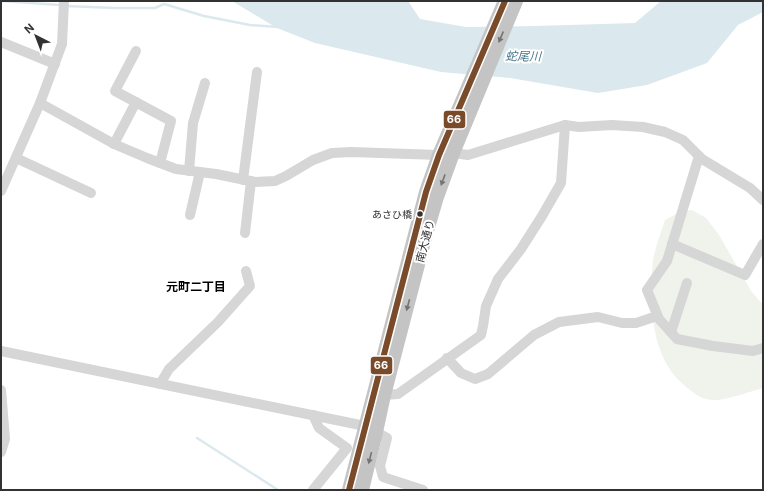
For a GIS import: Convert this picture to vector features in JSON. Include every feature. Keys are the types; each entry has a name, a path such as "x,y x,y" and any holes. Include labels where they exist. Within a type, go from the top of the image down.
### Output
{"highway":[{"name":"南大通り","path":"349,490 384,395 437,197 505,1"},
{"name":"南大通り","path":"362,490 371,429 426,192 439,155 516,1"}],"street":[{"path":"1,191 40,103 62,44 64,1"},
{"path":"1,42 55,64"},
{"path":"136,51 116,91 172,121 160,163"},
{"path":"245,233 247,180 257,72"},
{"path":"189,171 193,123 205,83"},
{"path":"114,144 136,102"},
{"path":"40,103 114,144 176,169 247,180 275,180 286,176 313,160 332,153 351,152 439,155 453,153 468,154 565,125 579,127 612,125 643,127 665,132 683,140 699,156 750,188 763,200"},
{"path":"384,395 398,394 481,335 486,306 498,280 521,249 561,183 565,125"},
{"path":"699,156 667,261 647,290 659,320 677,339 713,346 753,351 763,348"},
{"path":"16,158 91,193"},
{"path":"190,215 200,172"},
{"path":"672,244 745,275 763,244"},
{"path":"160,384 169,369 218,322 250,286 246,271"},
{"path":"671,332 687,283"},
{"path":"447,358 461,373 475,379 488,374 534,335 558,322 598,317 622,323 636,323 657,316"},
{"path":"1,351 313,415 371,429 387,438 380,466 383,477 423,490"},
{"path":"1,390 5,439 1,452"},
{"path":"312,490 347,448 319,428 313,415"}],"shaded area":[{"path":"692,210 706,218 719,235 751,291 763,305 763,388 720,400 711,400 698,396 684,385 673,373 664,360 654,328 651,294 653,261 658,240 665,220 680,212"}],"water":[{"name":"蛇尾川","path":"232,1 408,1 420,19 466,27 635,23 661,1 763,1 763,12 738,25 707,63 647,85 598,93 510,78 441,72 315,43 277,28"}],"waterway":[{"path":"1,1 60,5"},
{"path":"65,6 155,8 164,4 204,16 250,25 278,27"},
{"path":"197,438 278,490"}],"transit line":[{"name":"66","path":"349,490 426,192 439,155 505,1"}],"place":[{"name":"あさひ橋","path":"420,214"}],"district":[{"name":"元町二丁目","path":"196,286"}]}
